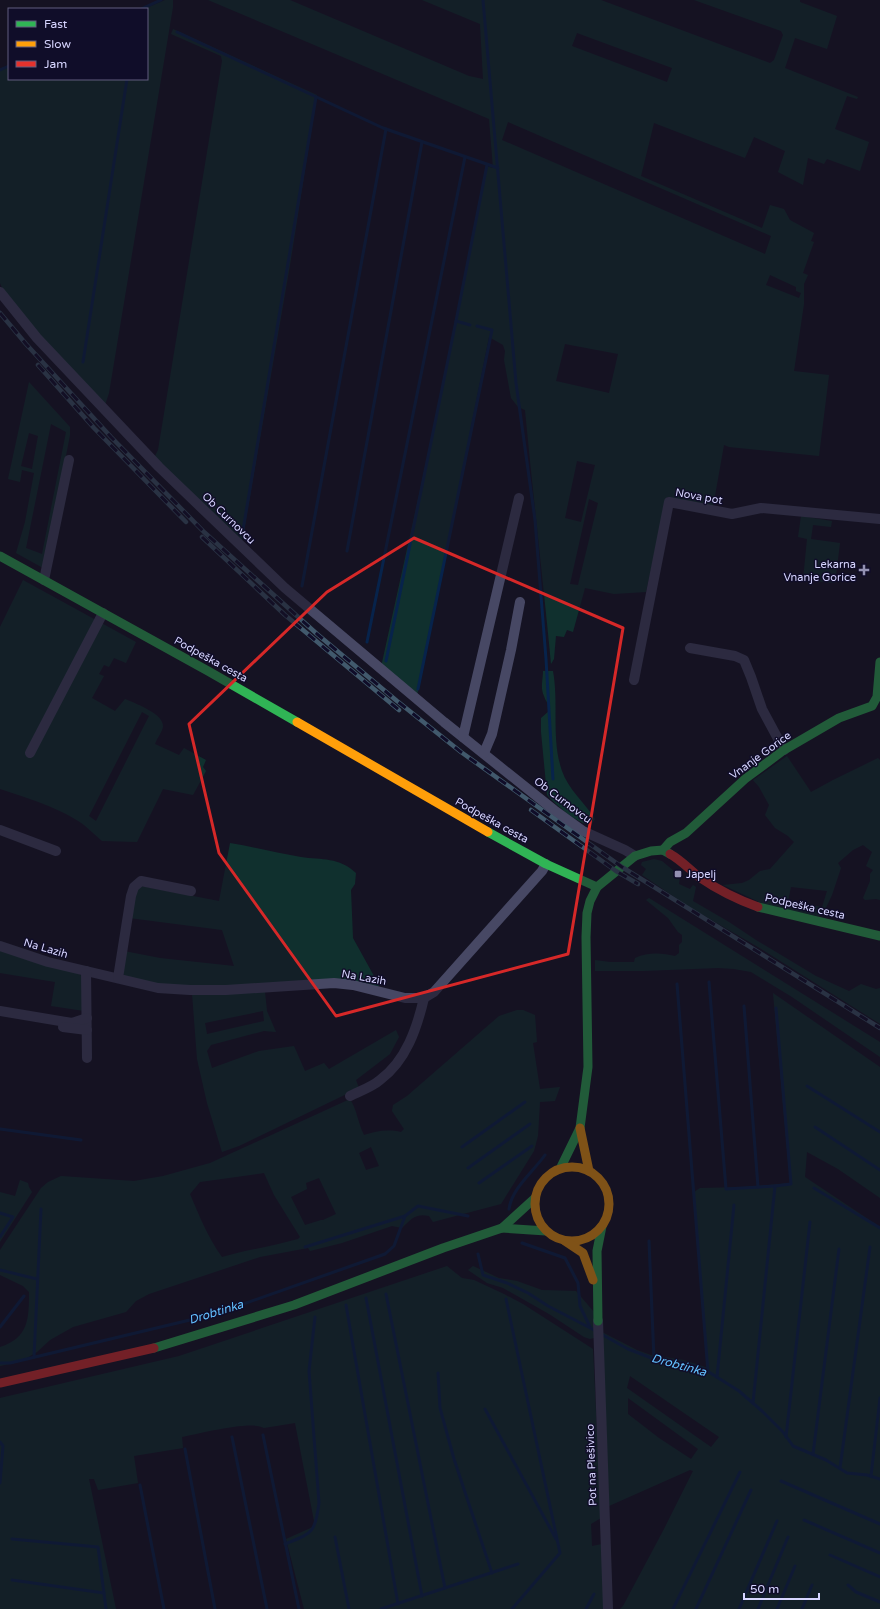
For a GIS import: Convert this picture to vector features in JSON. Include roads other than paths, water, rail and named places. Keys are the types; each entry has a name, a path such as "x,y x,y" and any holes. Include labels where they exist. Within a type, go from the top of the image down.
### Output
{"main road":[{"name":"Podpeška cesta","path":"0,556 546,864 597,887"},
{"path":"878,702 880,662"},
{"name":"Vnanje Gorice","path":"663,850 670,842 686,833 745,779 784,750 839,718 866,709 878,702"},
{"path":"679,851 686,833"},
{"path":"560,1168 580,1128 588,1067 586,937 587,913 590,901 597,887 635,856 650,850 663,850"},
{"name":"Podpeška cesta","path":"663,850 679,851 698,876 724,893 738,900 768,910 880,936"},
{"path":"580,1128 589,1171"},
{"path":"597,1289 583,1253 546,1231 539,1221 535,1210 535,1198 539,1187 546,1177 560,1168 570,1166 589,1171 600,1180 606,1190 609,1202 608,1214 602,1226 597,1251 598,1321"},
{"path":"502,1228 535,1198"},
{"path":"565,1241 585,1238 593,1235 602,1226"},
{"path":"0,1383 166,1345 287,1308 443,1248 502,1228 546,1231"}],"street":[{"name":"Ob Curnovcu","path":"0,292 37,338 159,467 285,588 366,658 554,810 583,831 635,856"},
{"path":"44,580 69,460"},
{"path":"463,737 519,498"},
{"name":"Nova pot","path":"634,680 669,502 732,514 761,508 880,519"},
{"path":"484,753 492,734 520,602"},
{"path":"30,753 103,613"},
{"path":"690,648 735,656 744,660 762,709 784,750"},
{"path":"0,830 56,852"},
{"path":"350,1096 380,1081 396,1067 407,1049 424,998 434,992 542,871 546,864"},
{"path":"118,978 126,918 134,887 141,882 192,891"},
{"name":"Na Lazih","path":"0,946 48,962 158,988 226,990 334,983 353,985 405,998 424,998"},
{"path":"86,971 87,1058"},
{"path":"0,1011 72,1023 87,1018"},
{"path":"0,1018 87,1030"},
{"name":"Pot na Plešivico","path":"598,1321 608,1609"}],"waterway":[{"path":"143,8 161,0"},
{"path":"483,0 516,383 535,520 546,659 553,779"},
{"path":"177,32 383,128 498,168"},
{"path":"0,70 8,66"},
{"path":"83,362 127,80"},
{"path":"243,530 316,97"},
{"path":"302,586 386,129"},
{"path":"347,551 422,142"},
{"path":"367,642 465,157"},
{"path":"470,325 456,321 487,165"},
{"path":"386,661 456,321"},
{"path":"418,689 492,330 477,326"},
{"path":"709,982 726,1189 775,1186 753,1403"},
{"path":"677,984 708,1372"},
{"path":"744,1006 758,1187"},
{"path":"775,1186 791,1184 776,1008"},
{"path":"807,1086 880,1132"},
{"path":"462,1147 525,1102"},
{"path":"468,1168 530,1124"},
{"path":"815,1127 880,1170"},
{"path":"0,1129 81,1140"},
{"path":"479,1183 532,1146"},
{"path":"509,1209 514,1194 545,1155"},
{"path":"814,1188 880,1228"},
{"path":"717,1377 734,1205"},
{"path":"305,1247 405,1216 418,1206 468,1216"},
{"path":"34,1357 41,1209"},
{"path":"0,1213 13,1217 0,1237"},
{"name":"Drobtinka","path":"0,1363 10,1363 215,1314 385,1254 394,1246 405,1216"},
{"path":"786,1437 810,1222"},
{"path":"649,1241 654,1359"},
{"path":"522,1243 565,1258 578,1283 580,1306 590,1327"},
{"path":"840,1468 870,1247"},
{"path":"813,1454 839,1249"},
{"name":"Drobtinka","path":"478,1254 483,1275 507,1283 528,1293 548,1306 596,1331"},
{"path":"0,1270 37,1279"},
{"path":"386,1294 445,1588"},
{"path":"0,1327 24,1296"},
{"path":"366,1298 422,1596"},
{"path":"506,1299 560,1553 512,1609"},
{"path":"346,1305 398,1604"},
{"path":"285,1544 311,1531 316,1521 319,1503 309,1371 315,1317"},
{"name":"Drobtinka","path":"601,1334 628,1349 654,1359 681,1362 704,1369 739,1391 783,1432 793,1446 826,1460 847,1473 867,1475 880,1479"},
{"path":"438,1373 440,1408 454,1459 492,1573"},
{"path":"871,1476 880,1398"},
{"path":"485,1409 556,1539"},
{"path":"263,1435 299,1609"},
{"path":"232,1437 267,1609"},
{"path":"0,1442 3,1446 0,1483"},
{"path":"185,1449 215,1609"},
{"path":"673,1609 740,1472"},
{"path":"781,1481 880,1524"},
{"path":"140,1485 164,1609"},
{"path":"696,1609 751,1490"},
{"path":"804,1520 880,1553"},
{"path":"739,1609 777,1521"},
{"path":"335,1537 349,1609"},
{"path":"758,1609 788,1537"},
{"path":"12,1539 98,1547 106,1609"},
{"path":"830,1555 880,1577"},
{"path":"381,1609 518,1564"},
{"path":"777,1609 795,1566"},
{"path":"12,1580 104,1593"},
{"path":"802,1609 812,1585"},
{"path":"848,1585 856,1592 880,1602"},
{"path":"586,1609 594,1594"}],"railway":[{"path":"0,313 26,344 111,437 204,532 317,634 397,701 461,752 622,867 880,1028"},
{"path":"38,365 94,428 186,522"},
{"path":"202,537 285,615 399,710"},
{"path":"531,810 616,871 638,884"}],"place":[{"name":"Lekarna Vnanje Gorice","path":"864,570"},
{"name":"Japelj","path":"678,874"}]}
